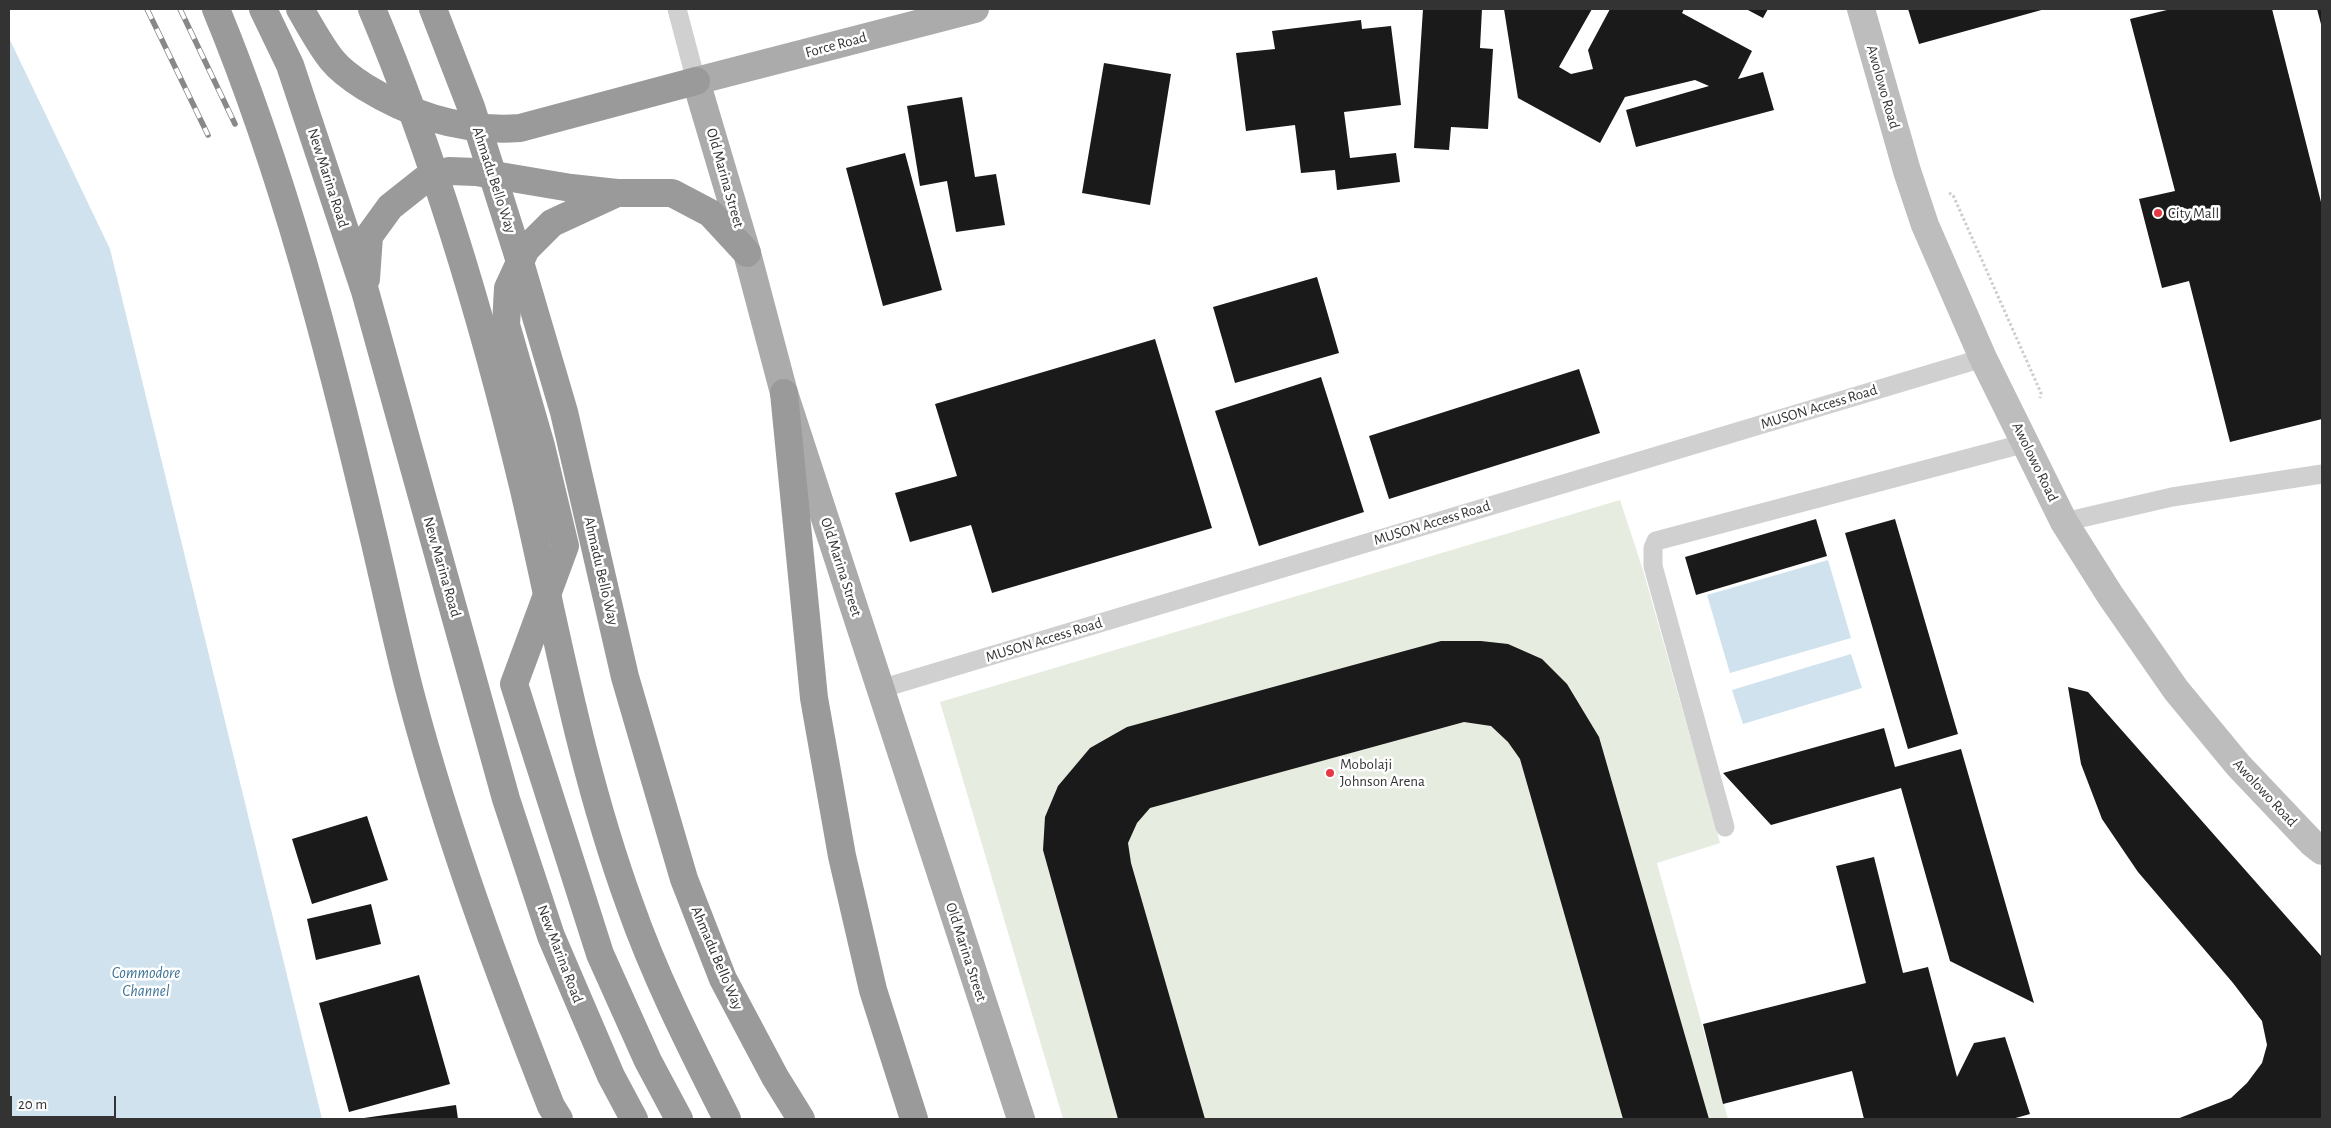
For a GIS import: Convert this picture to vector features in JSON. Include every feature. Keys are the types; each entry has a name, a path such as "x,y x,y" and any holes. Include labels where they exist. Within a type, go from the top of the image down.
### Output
{"highway":[{"path":"216,9 240,67 284,193 365,501 411,695 451,836 502,981 551,1106 559,1119"},
{"name":"New Marina Road","path":"263,9 290,65 365,291 506,799 551,936 611,1076 634,1119"},
{"path":"300,9 333,62 357,82 405,110 467,126 495,130 520,128 696,81"},
{"path":"372,9 396,66 430,163 494,372 571,700 604,825 630,906 674,1013 727,1119"},
{"name":"Ahmadu Bello Way","path":"433,9 476,125 517,252 564,412 626,677 684,879 723,980 775,1076 801,1119"},
{"path":"365,291 369,236 390,207 424,180 449,171 476,172 562,187 617,193 672,193 710,213 747,253"},
{"path":"617,193 552,223 526,249 508,288 506,325 541,446 565,546 514,684 600,954 648,1060 679,1119"},
{"path":"784,393 814,698 842,856 871,980 914,1119"}],"main road":[{"name":"Force Road","path":"696,81 975,9"},
{"name":"Awolowo Road","path":"1862,9 1907,170 1925,224 1983,358 2064,522 2110,595 2176,690 2238,765 2312,843 2322,851"},
{"name":"Old Marina Street","path":"696,81 747,253 784,393 1021,1119"}],"lane":[{"name":"Old Marina Street","path":"677,9 696,81"},
{"name":"MUSON Access Road","path":"880,689 1983,358"},
{"path":"1724,827 1653,566 1652,548 1656,541 2026,443"},
{"path":"2064,522 2172,497 2322,474"}],"shaded area":[{"name":"Mobolaji Johnson Arena","path":"1620,500 1643,570 1720,843 1657,863 1728,1119 1063,1119 940,702"}],"water":[{"name":"Commodore Channel","path":"9,38 110,249 322,1119 9,1119"},
{"path":"1828,560 1851,638 1730,673 1707,595"},
{"path":"1851,654 1862,688 1743,724 1732,690"}],"building":[{"path":"1423,9 1482,9 1480,48 1493,49 1488,129 1451,127 1449,150 1414,148"},
{"path":"1504,9 1592,9 1559,67 1571,74 1593,69 1588,50 1610,9 1684,9 1682,13 1752,51 1738,79 1763,72 1774,110 1636,147 1626,110 1709,86 1695,80 1625,97 1600,143 1518,98"},
{"path":"1746,9 1768,9 1763,18"},
{"path":"1908,9 2045,9 1919,44"},
{"path":"2171,9 2272,9 2322,206 2322,419 2230,442 2189,281 2162,288 2139,199 2175,191 2130,19"},
{"path":"2317,9 2322,9 2322,28"},
{"path":"1361,20 1362,29 1391,26 1401,105 1344,112 1350,158 1396,153 1400,182 1337,190 1335,170 1301,173 1295,125 1246,131 1236,53 1275,49 1272,31"},
{"path":"1104,63 1171,74 1150,205 1082,193"},
{"path":"962,97 975,177 996,174 1005,225 956,232 947,181 920,186 907,106"},
{"path":"905,153 942,290 883,306 846,168"},
{"path":"1317,277 1339,353 1235,383 1213,307"},
{"path":"1155,339 1212,528 992,593 971,525 910,542 895,493 957,476 935,404"},
{"path":"1579,369 1600,433 1389,499 1369,436"},
{"path":"1321,377 1364,512 1259,546 1215,411"},
{"path":"1816,519 1827,556 1696,595 1685,557"},
{"path":"1895,519 1958,734 1908,749 1845,533"},
{"path":"1441,641 1481,641 1508,644 1542,659 1567,684 1599,737 1709,1119 1623,1119 1520,759 1508,742 1491,726 1464,722 1150,808 1137,823 1128,843 1131,863 1205,1119 1118,1119 1043,850 1045,817 1058,786 1090,748 1127,727"},
{"path":"2068,687 2088,692 2322,957 2322,1119 2177,1119 2231,1098 2247,1083 2262,1063 2267,1045 2262,1021 2233,983 2138,872 2102,819 2081,764"},
{"path":"1884,728 1895,767 1961,749 2034,1003 1950,961 1901,788 1771,825 1723,773"},
{"path":"367,816 388,880 312,904 292,839"},
{"path":"1874,857 1903,973 1928,967 1957,1077 1974,1043 2005,1037 2030,1114 2012,1119 1864,1119 1852,1071 1723,1104 1703,1024 1866,983 1836,866"},
{"path":"371,904 381,944 316,960 307,919"},
{"path":"419,975 450,1084 349,1112 319,1003"},
{"path":"456,1105 458,1119 364,1119 364,1118"}],"railway":[{"path":"147,9 208,135"},
{"path":"180,9 235,124"}],"place":[{"name":"City Mall","path":"2158,213"},
{"name":"Mobolaji Johnson Arena","path":"1330,773"}]}
